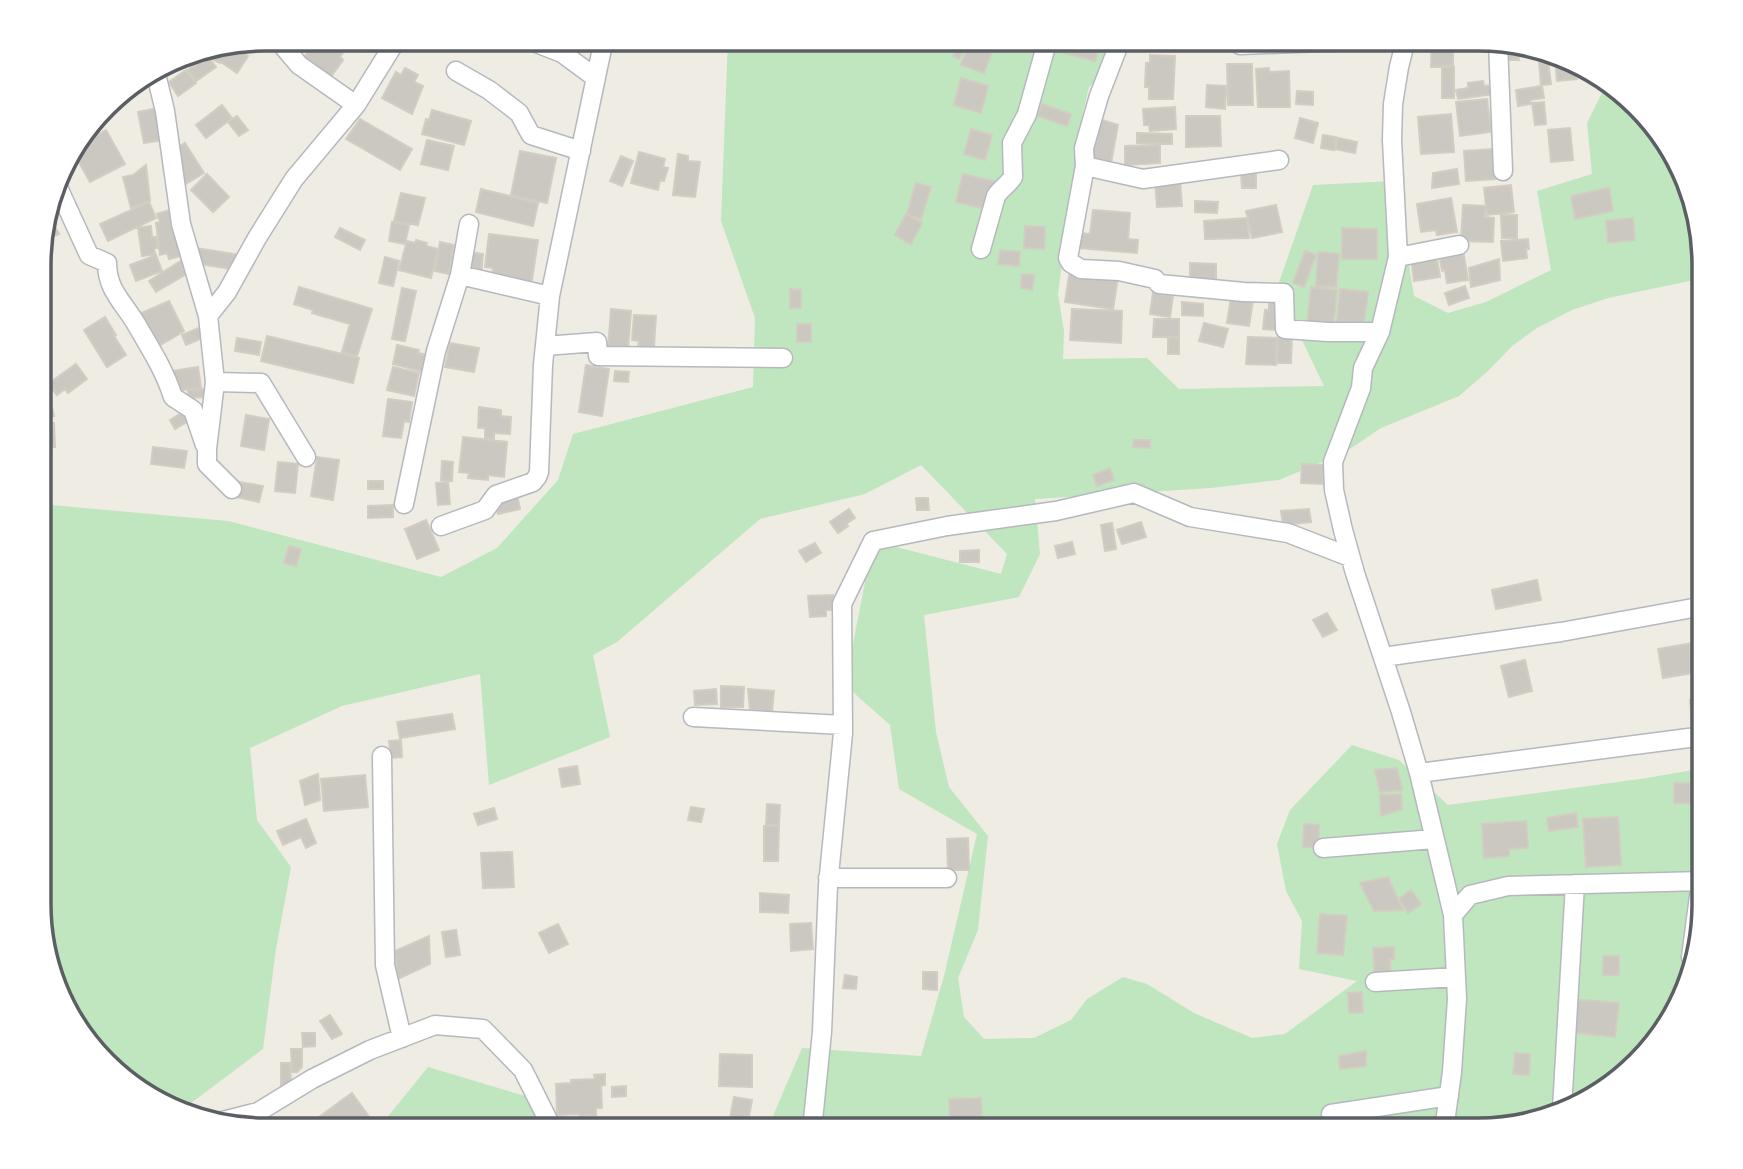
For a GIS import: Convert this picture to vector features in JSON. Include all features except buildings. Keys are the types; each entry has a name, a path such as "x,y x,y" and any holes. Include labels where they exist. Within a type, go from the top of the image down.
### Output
{"street":[{"path":"288,51 299,65 356,105"},
{"path":"208,316 227,292 294,179 356,105 389,51"},
{"path":"557,51 596,78"},
{"path":"441,526 485,510 496,495 533,482 539,472 550,296 601,51"},
{"path":"981,249 996,196 1013,177 1012,144 1027,114 1044,51"},
{"path":"1116,51 1084,148 1085,166 1068,258 1071,264 1081,269 1119,271 1155,279 1159,284 1284,293 1285,329 1380,332"},
{"path":"1403,51 1393,104 1392,128 1398,257 1380,332 1363,368 1361,388 1333,462 1334,490 1350,557 1419,773 1453,915 1457,999 1446,1118"},
{"path":"1498,52 1503,171"},
{"path":"456,71 484,87 519,113 531,135 581,151"},
{"path":"157,79 181,224 208,316 215,382 206,461 232,489"},
{"path":"1085,166 1143,178 1279,160"},
{"path":"62,196 89,255 107,263 107,272 115,295 128,311 165,373 173,397 193,410 207,449"},
{"path":"404,504 436,351 460,275 469,224"},
{"path":"1398,257 1458,245"},
{"path":"460,275 550,296"},
{"path":"545,346 597,342 598,356 783,358"},
{"path":"215,382 261,383 306,457"},
{"path":"813,1118 822,1032 828,878 843,725 842,604 873,541 947,526 1056,511 1134,493 1190,517 1288,533 1350,557"},
{"path":"1383,657 1561,632 1692,608"},
{"path":"692,717 843,725"},
{"path":"1419,773 1692,738"},
{"path":"382,756 385,965 402,1038"},
{"path":"1323,848 1434,839"},
{"path":"828,878 947,878"},
{"path":"1453,915 1470,895 1508,886 1692,881"},
{"path":"1562,1101 1575,884"},
{"path":"1375,982 1456,977"},
{"path":"239,1116 258,1112 324,1073 370,1050 435,1025 484,1029 523,1070 547,1118"},
{"path":"1331,1114 1449,1096"}],"green space":[{"path":"728,51 1121,51 1113,68 1089,87 1081,121 1058,294 1064,331 1063,359 1147,358 1179,389 1324,386 1277,288 1313,185 1392,181 1400,208 1414,296 1448,313 1486,302 1551,270 1537,191 1592,174 1587,123 1603,91 1620,104 1648,134 1676,183 1688,223 1692,250 1692,280 1608,298 1572,310 1537,328 1512,346 1459,396 1381,428 1344,453 1279,480 1211,488 1035,499 1040,554 1019,597 924,615 936,732 949,787 988,836 978,930 958,978 964,1017 984,1039 1034,1038 1071,1020 1087,999 1123,977 1147,984 1194,1013 1252,1038 1285,1034 1357,981 1299,969 1302,921 1286,891 1277,844 1290,810 1352,745 1399,760 1448,805 1692,770 1692,919 1688,946 1670,999 1639,1046 1620,1065 1586,1090 1547,1107 1493,1118 772,1118 802,1048 921,1056 944,976 977,834 899,789 890,725 845,685 873,541 1001,574 1007,554 921,465 865,494 760,519 617,642 593,655 610,737 489,785 480,674 342,706 250,748 257,820 291,867 276,949 263,1049 189,1104 146,1082 123,1065 95,1035 79,1012 58,960 53,933 51,505 228,521 441,577 497,548 558,480 573,434 753,387 755,318 721,221"},
{"path":"428,1067 535,1099 554,1118 387,1118"}]}
